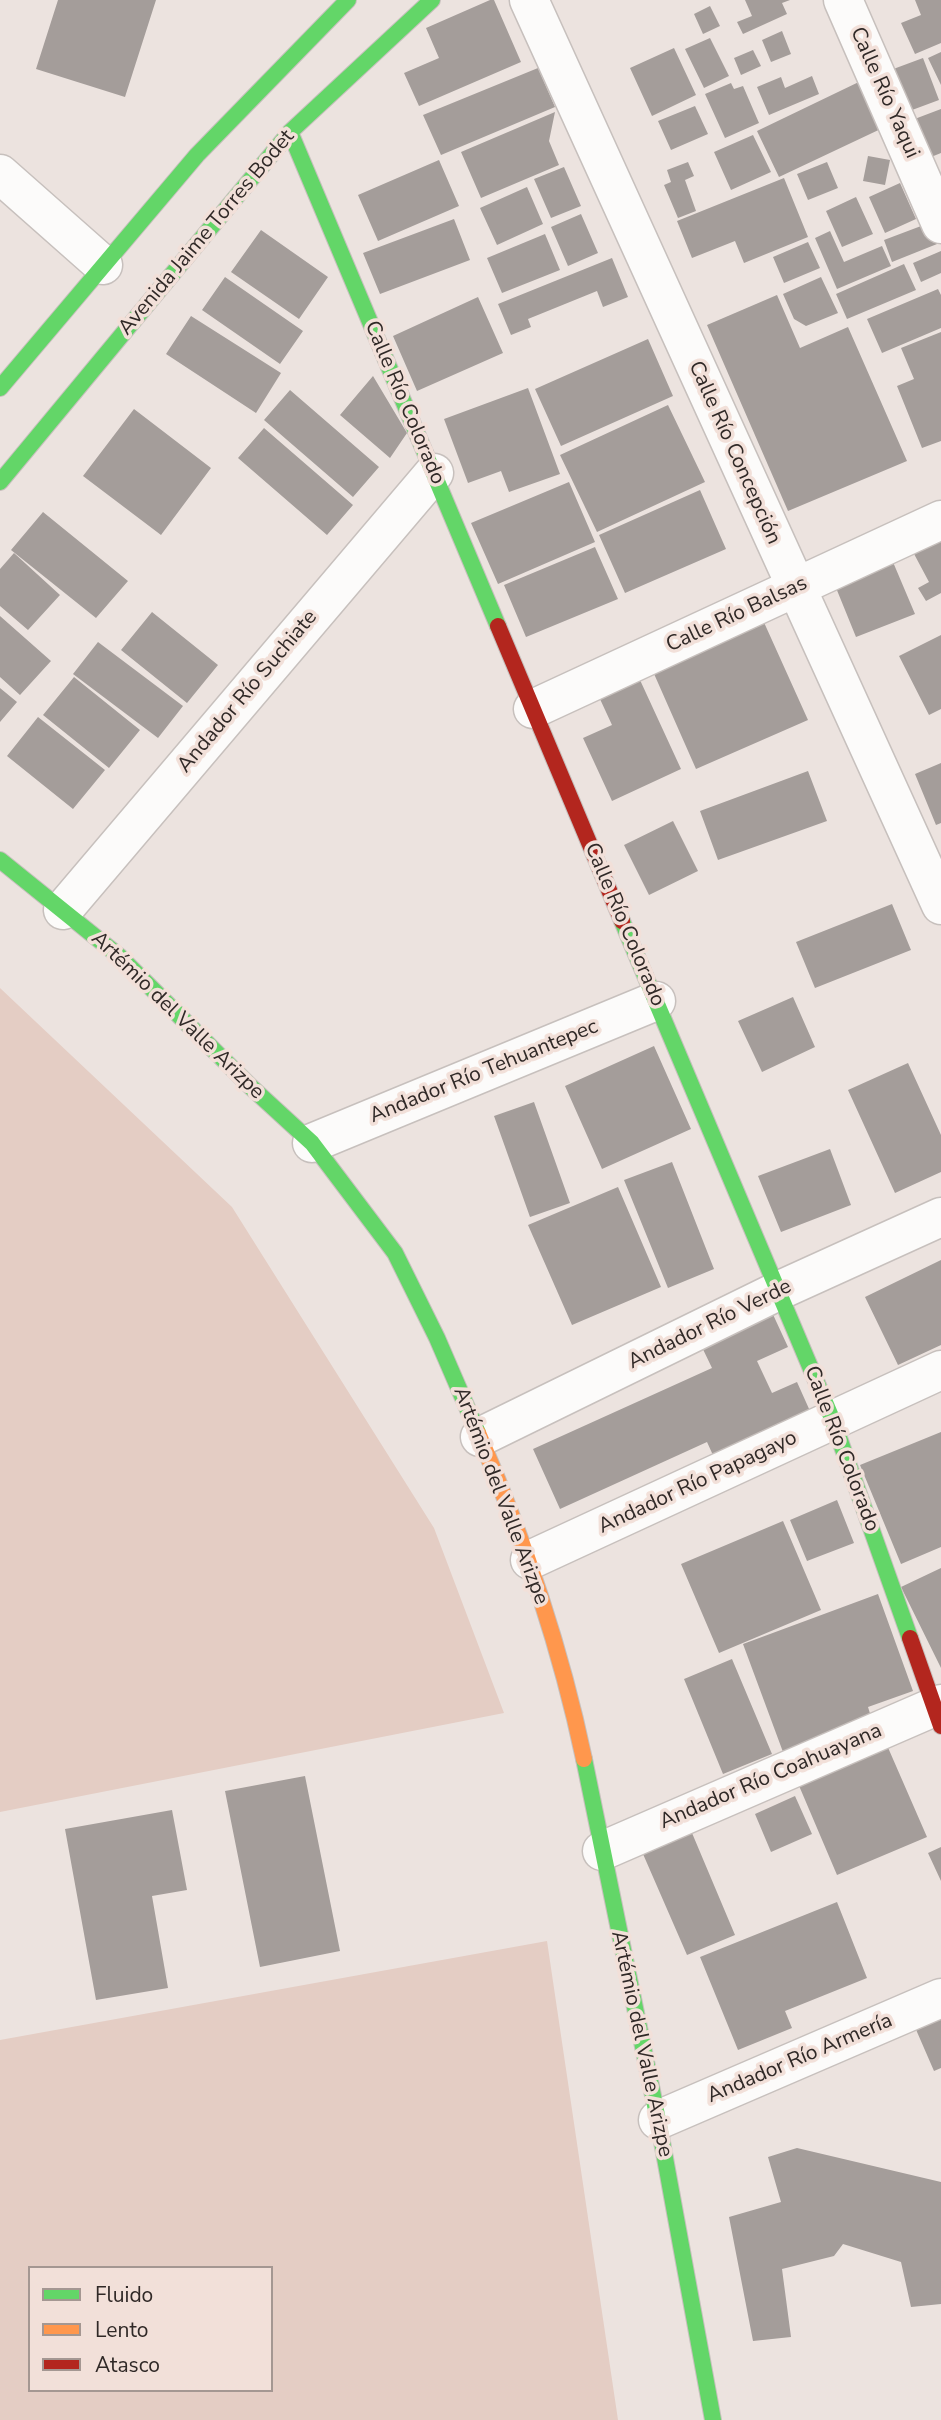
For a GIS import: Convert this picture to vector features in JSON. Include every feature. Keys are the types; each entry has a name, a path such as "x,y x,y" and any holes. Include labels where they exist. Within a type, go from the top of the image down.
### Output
{"street":[{"path":"0,388 197,155 348,0"},
{"name":"Avenida Jaime Torres Bodet","path":"0,482 290,132 432,0"},
{"name":"Calle Río Concepción","path":"529,0 941,905"},
{"name":"Calle Río Yaqui","path":"843,0 941,223"},
{"name":"Calle Río Colorado","path":"290,132 832,1420 939,1712"},
{"path":"0,174 103,265"},
{"name":"Andador Río Suchiate","path":"63,911 434,473"},
{"name":"Calle Río Balsas","path":"533,709 941,520"},
{"name":"Artémio del Valle Arizpe","path":"0,860 119,956 251,1087 312,1143 395,1254 436,1338 530,1560 554,1638 583,1754 658,2120 713,2420"},
{"name":"Andador Río Tehuantepec","path":"312,1143 656,1002"},
{"name":"Andador Río Verde","path":"480,1437 778,1291 941,1217"},
{"name":"Andador Río Papagayo","path":"530,1560 941,1370"},
{"name":"Andador Río Coahuayana","path":"602,1851 939,1712"},
{"name":"Andador Río Armería","path":"658,2120 941,1998"}],"shaded area":[{"path":"0,988 232,1207 434,1528 504,1713 0,1812"},
{"path":"547,1941 618,2420 0,2420 0,2040"}],"building":[{"path":"58,0 156,0 125,97 36,69"},
{"path":"494,0 521,62 419,106 404,73 439,58 426,28"},
{"path":"745,0 790,0 782,3 787,14 743,34 737,22 752,16"},
{"path":"915,0 941,0 941,43 915,54 901,23 921,15"},
{"path":"710,6 720,26 703,34 694,14"},
{"path":"782,31 791,54 771,62 762,40"},
{"path":"710,38 729,76 704,88 685,49"},
{"path":"674,48 696,95 652,116 630,68"},
{"path":"753,50 761,66 741,75 734,58"},
{"path":"941,52 941,85 928,58"},
{"path":"923,58 939,100 904,113 888,71"},
{"path":"538,68 555,107 441,155 423,115"},
{"path":"812,76 819,94 769,115 757,87 781,77 785,88"},
{"path":"865,79 887,126 779,177 757,131"},
{"path":"731,83 734,89 743,86 759,123 725,138 705,94"},
{"path":"695,106 708,134 671,150 658,121"},
{"path":"941,109 941,153 926,159 912,120"},
{"path":"555,112 549,141 559,165 481,198 461,152"},
{"path":"753,135 771,172 731,190 714,152"},
{"path":"868,156 890,160 885,185 863,181"},
{"path":"439,160 459,206 378,241 358,195"},
{"path":"688,162 694,176 685,180 696,211 678,218 664,185 671,182 667,170"},
{"path":"827,162 838,188 808,200 797,174"},
{"path":"564,167 581,206 551,218 534,179"},
{"path":"784,178 808,237 744,263 735,241 692,258 677,221"},
{"path":"900,183 916,219 885,233 869,197"},
{"path":"527,187 543,224 497,245 480,208"},
{"path":"856,197 873,234 842,247 826,211"},
{"path":"581,214 598,253 568,266 551,227"},
{"path":"454,219 470,260 380,294 363,253"},
{"path":"929,223 937,244 892,262 884,240"},
{"path":"261,230 328,277 299,319 231,272"},
{"path":"830,231 844,262 882,246 891,266 837,289 815,238"},
{"path":"545,234 560,270 502,293 487,258"},
{"path":"808,242 820,268 784,283 773,257"},
{"path":"941,251 941,273 921,282 913,263"},
{"path":"612,258 628,297 603,307 597,291 528,319 531,327 511,335 498,304"},
{"path":"904,264 916,290 847,319 836,294"},
{"path":"225,277 303,331 280,364 202,310"},
{"path":"821,277 838,313 806,326 794,319 783,294"},
{"path":"938,289 941,295 941,328 882,353 867,319"},
{"path":"777,295 800,348 848,327 907,461 788,511 707,325"},
{"path":"478,297 503,353 417,391 393,336"},
{"path":"191,316 281,373 256,413 166,354"},
{"path":"941,332 941,441 922,448 897,386 914,379 901,348"},
{"path":"648,339 673,396 561,446 535,389"},
{"path":"373,376 407,433 390,458 340,415"},
{"path":"528,388 560,474 509,492 501,471 468,483 444,419"},
{"path":"290,390 379,467 353,497 264,420"},
{"path":"668,405 705,482 597,532 560,455"},
{"path":"134,409 211,468 161,535 83,476"},
{"path":"264,428 353,505 327,535 238,458"},
{"path":"569,482 595,542 498,584 471,523"},
{"path":"700,490 726,549 625,593 599,535"},
{"path":"43,512 128,581 96,618 11,550"},
{"path":"941,540 941,593 926,601 918,588 929,582 913,552"},
{"path":"595,547 618,599 526,637 504,585"},
{"path":"14,553 60,595 28,630 0,606 0,569"},
{"path":"890,555 915,614 856,637 832,578"},
{"path":"152,612 218,665 187,703 121,650"},
{"path":"0,616 51,661 20,695 0,677"},
{"path":"762,618 808,720 696,769 651,667"},
{"path":"941,635 941,709 929,715 899,656"},
{"path":"98,642 183,706 158,738 73,674"},
{"path":"74,677 140,730 109,768 43,715"},
{"path":"640,680 681,769 612,801 583,738 612,725 600,699"},
{"path":"0,688 17,702 0,722"},
{"path":"38,717 105,770 73,809 7,756"},
{"path":"941,763 941,823 936,825 915,774"},
{"path":"808,771 827,821 718,860 700,811"},
{"path":"673,821 698,871 649,895 624,845"},
{"path":"892,904 911,950 815,988 796,942"},
{"path":"793,997 815,1047 762,1072 738,1021"},
{"path":"654,1046 691,1129 602,1169 565,1086"},
{"path":"908,1063 941,1135 941,1172 895,1193 848,1090"},
{"path":"534,1102 570,1203 530,1217 494,1116"},
{"path":"830,1149 851,1205 781,1232 758,1176"},
{"path":"672,1162 714,1269 668,1288 624,1180"},
{"path":"618,1187 661,1287 572,1325 528,1225"},
{"path":"941,1260 941,1345 898,1365 865,1297"},
{"path":"770,1308 788,1347 757,1361 772,1393 797,1382 814,1420 717,1464 707,1442 560,1509 533,1449 712,1368 699,1341"},
{"path":"941,1432 941,1547 901,1564 860,1465"},
{"path":"837,1500 854,1543 807,1561 790,1520"},
{"path":"783,1521 821,1610 719,1653 681,1564"},
{"path":"941,1568 941,1668 901,1587"},
{"path":"878,1594 913,1691 868,1707 872,1720 783,1752 743,1644"},
{"path":"732,1659 772,1754 723,1774 684,1679"},
{"path":"886,1743 927,1837 837,1875 797,1781"},
{"path":"305,1776 340,1951 260,1967 225,1791"},
{"path":"795,1796 812,1834 771,1852 755,1814"},
{"path":"172,1810 187,1890 152,1896 168,1988 96,2000 65,1829"},
{"path":"692,1833 735,1935 687,1955 643,1854"},
{"path":"941,1847 941,1881 928,1853"},
{"path":"837,1902 867,1978 785,2011 792,2028 738,2050 700,1957"},
{"path":"941,2013 941,2068 934,2071 914,2025"},
{"path":"797,2148 941,2182 941,2304 911,2307 901,2262 843,2244 834,2256 782,2269 791,2337 753,2341 729,2217 781,2202 768,2157"}],"traffic: fast":[{"path":"0,388 197,155 348,0"},
{"path":"0,482 290,132 432,0"},
{"path":"290,132 498,626"},
{"path":"0,860 119,956 251,1087 312,1143 395,1253 437,1338 478,1433"},
{"path":"622,921 833,1421 910,1638"},
{"path":"584,1759 658,2120 713,2420"}],"traffic: slow":[{"path":"478,1433 511,1513 539,1593 564,1675 584,1759"}],"traffic: jam":[{"path":"498,626 622,921"},
{"path":"910,1638 941,1726"}]}
